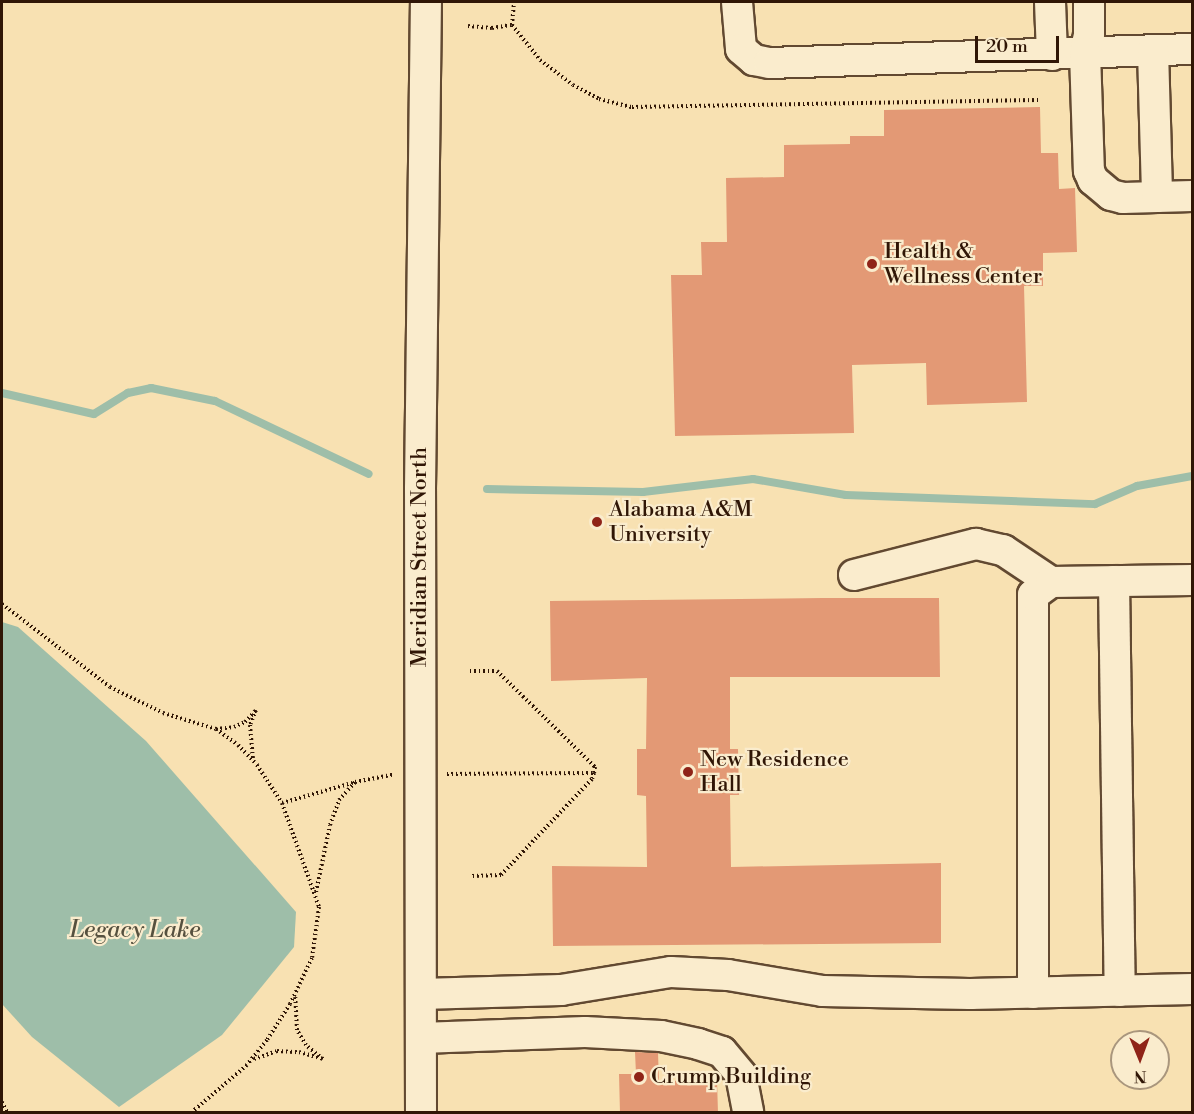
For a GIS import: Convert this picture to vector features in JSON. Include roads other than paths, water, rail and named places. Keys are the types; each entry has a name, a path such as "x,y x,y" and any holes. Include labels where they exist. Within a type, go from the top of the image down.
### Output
{"street":[{"name":"Meridian Street North","path":"421,1113 420,489 426,2"},
{"path":"737,2 741,49 754,60 769,63 1192,49"},
{"path":"1050,2 1052,55"},
{"path":"1089,2 1089,35 1085,53 1089,171 1093,180 1111,195 1123,198 1192,196"},
{"path":"1153,50 1157,197"},
{"path":"854,575 894,567 976,544 1003,550 1051,582 1192,580"},
{"path":"1114,581 1120,991"},
{"path":"1033,993 1033,595 1051,582"},
{"path":"421,994 561,990 671,972 728,975 823,991 1033,993 1192,989"},
{"path":"421,1038 585,1032 661,1036 698,1044 722,1052 741,1075 748,1113"}],"water":[{"name":"Legacy Lake","path":"2,622 18,627 146,741 296,912 294,947 222,1035 119,1107 32,1037 2,1004"}],"waterway":[{"path":"2,393 94,414 128,393 151,388 215,401 369,474"},
{"path":"487,489 643,492 753,479 846,495 1095,504 1137,486 1192,476"}],"place":[{"name":"Health & Wellness Center","path":"872,264"},
{"name":"Alabama A&M University","path":"597,522"},
{"name":"New Residence Hall","path":"688,772"},
{"name":"Crump Building","path":"639,1077"}]}
